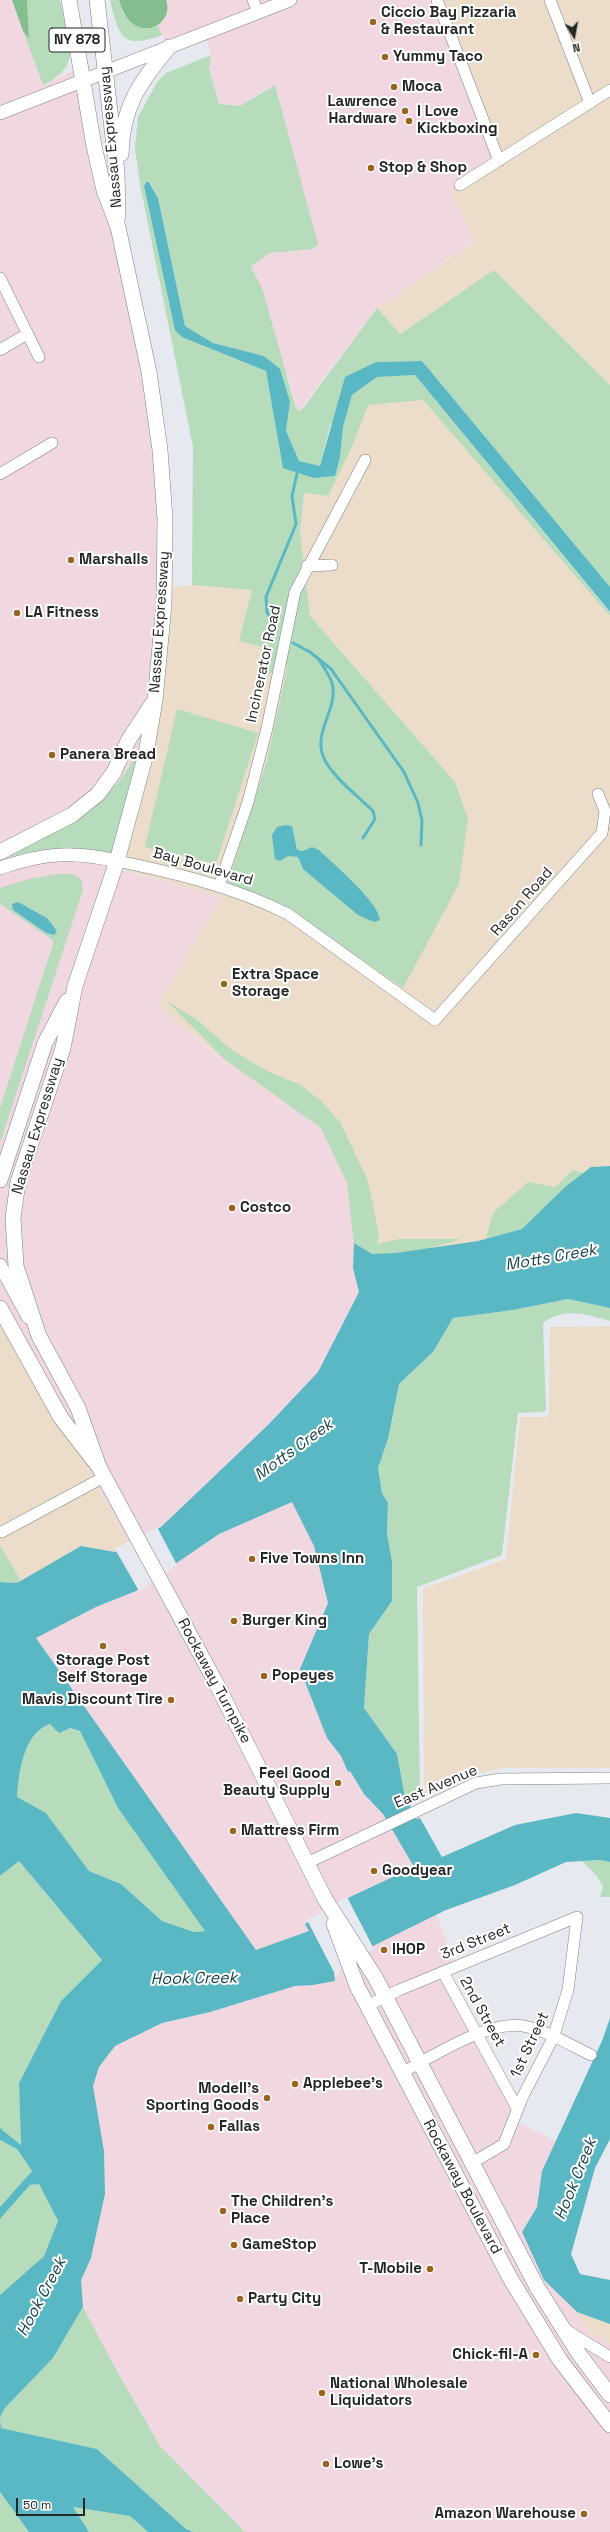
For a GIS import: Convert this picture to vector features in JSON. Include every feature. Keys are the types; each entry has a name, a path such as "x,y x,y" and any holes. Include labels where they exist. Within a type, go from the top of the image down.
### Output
{"highway":[{"name":"Nassau Expressway","path":"39,1336 14,1256 13,1207 26,1156 63,1048 75,986 117,861 137,791 155,700 166,586 162,471 149,372 118,227 104,190 69,0"},
{"name":"Nassau Expressway","path":"97,0 117,172 118,227"},
{"path":"117,172 124,123 131,100 144,77 169,47"},
{"path":"0,852 72,815 98,794 114,772 128,741 155,700"},
{"name":"Nassau Expressway","path":"0,1180 45,1043 75,986"},
{"name":"Rockaway Turnpike","path":"0,1308 60,1418 101,1472 134,1530 307,1863 341,1932"},
{"name":"Rockaway Turnpike","path":"39,1336 78,1408 101,1472"},
{"name":"Rockaway Boulevard","path":"341,1932 375,1977 419,2064 537,2287 562,2328 610,2395"},
{"name":"Rockaway Boulevard","path":"341,1932 357,1986 366,2006 522,2301 560,2360 610,2425"}],"main road":[{"path":"0,113 169,47 256,6 290,0"},
{"name":"Bay Boulevard","path":"0,868 34,858 59,854 92,856 117,861"},
{"name":"Rockaway Turnpike","path":"0,1264 39,1336"}],"street":[{"path":"437,0 499,161"},
{"path":"550,0 590,103"},
{"path":"460,185 610,90"},
{"path":"0,278 39,357"},
{"path":"0,350 27,334"},
{"path":"0,474 52,443"},
{"name":"Incinerator Road","path":"219,886 248,802 297,587 365,460"},
{"path":"307,566 332,565"},
{"name":"Rason Road","path":"435,1020 602,833 605,811 598,794"},
{"name":"Bay Boulevard","path":"117,861 219,886 261,901 288,914 435,1020"},
{"path":"2,1532 101,1472"},
{"name":"East Avenue","path":"307,1863 476,1783 501,1779 610,1778"},
{"name":"3rd Street","path":"366,2006 385,1996 576,1917"},
{"name":"1st Street","path":"472,2163 504,2144 517,2108 553,2038 568,1990 576,1917"},
{"name":"2nd Street","path":"443,1972 517,2108"},
{"path":"401,2073 476,2035 516,2025 530,2027 591,2055"},
{"path":"562,2328 610,2357"}],"shaded area":[{"path":"0,0 12,0 43,85 80,67 142,319 165,588 146,738 122,778 105,796 0,856"},
{"path":"166,0 435,0 496,160 450,191 474,241 377,308 299,411 296,409 289,378 285,374 263,291 251,266 270,253 313,249 276,85 262,91 240,106 219,104 209,67 211,55 205,33 168,47 158,26 165,16"},
{"path":"437,0 610,0 610,385 494,270 400,334 377,308 474,242 450,191 496,160"},
{"path":"423,400 610,616 610,1166 591,1167 523,1229 478,1241 396,1253 354,1243 347,1183 321,1128 243,1074 157,1006 221,897 113,867 146,738 165,588 192,585 252,590 271,649 267,674 289,665 266,764 455,782 310,616 300,533 304,493 328,496 352,447 368,405"},
{"path":"66,847 119,853 113,868 221,897 157,1006 243,1074 321,1128 347,1183 354,1243 353,1268 359,1292 318,1372 269,1424 161,1527 129,1543 0,1310 0,858"},
{"path":"0,1310 129,1543 115,1552 81,1546 21,1581 0,1545"},
{"path":"550,1327 610,1327 610,1768 504,1768 479,1773 424,1794 423,1589 506,1559 520,1417 549,1417"},
{"path":"292,1502 314,1546 328,1603 300,1669 327,1738 341,1756 347,1772 349,1770 364,1794 383,1814 414,1867 350,1897 305,1923 310,1931 256,1950 36,1638 96,1607 136,1591 219,1534"},
{"path":"436,1915 454,1961 445,1965 513,2110 512,2120 556,2141 542,2171 537,2206 522,2232 544,2280 577,2312 582,2324 610,2345 610,2532 245,2532 160,2446 113,2364 83,2307 81,2280 91,2258 105,2194 104,2151 93,2086 99,2067 115,2046 162,2023 210,2012 295,1986 313,1985 375,1945"},
{"path":"577,2312 610,2324 610,2345 582,2324"}],"green space":[{"path":"12,0 27,0 29,38 23,31"},
{"path":"27,0 60,0 69,38 71,49 65,68 56,77 43,85 23,31 29,37"},
{"path":"110,0 119,0 123,14 145,29 158,26 162,35 138,41 130,40 124,37 116,23"},
{"path":"119,0 166,0 167,9 165,18 159,24 151,28 142,28 133,24 125,15"},
{"path":"211,55 209,68 219,104 240,106 275,85 318,244 313,249 270,253 251,266 263,291 296,409 299,411 304,407 377,308 400,334 494,270 610,385 610,587 422,361 376,362 353,395 377,377 415,375 610,613 610,616 423,400 368,405 352,447 328,496 304,493 300,533 310,616 455,782 468,819 459,884 403,988 324,934 227,886 266,764 288,665 267,675 271,649 239,641 252,590 192,585 193,447 140,184 135,148 138,117 157,82 166,73","holes":["145,182 150,182 158,198 185,326 213,343 264,356 290,402 286,431 299,461 320,466 330,426 352,396 343,427 340,457 313,478 284,468 266,371 183,337 175,329 144,186"]},
{"path":"177,709 258,733 216,864 145,847"},
{"path":"146,738 119,853 66,847 0,858 105,796 122,778"},
{"path":"59,874 72,874 81,879 83,890 0,1143 0,1108 54,941 0,904 0,888 29,879","holes":["28,907 47,918 46,933 13,910"]},
{"path":"167,1001 196,1019 233,1051 269,1072 299,1084 320,1100 340,1122 368,1181 379,1235 377,1244 399,1239 461,1239 418,1251 384,1255 373,1254 354,1243 347,1183 321,1128 223,1058"},
{"path":"573,1170 583,1173 565,1187 523,1229 486,1239 493,1213 528,1182 555,1187"},
{"path":"568,1299 610,1308 610,1321 584,1314 567,1313 551,1318 543,1323 546,1410 542,1412 518,1413 502,1555 417,1587 420,1798 409,1805 404,1792 397,1754 364,1708 369,1634 392,1601 392,1562 387,1533 388,1503 382,1493 378,1468 388,1439 399,1384 433,1352 453,1318 513,1310"},
{"path":"0,1545 21,1581 17,1583 0,1582"},
{"path":"51,1724 80,1731 118,1808 206,1931 194,1932 162,1921 121,1884 89,1871 46,1813 17,1798 21,1766 28,1745 34,1736"},
{"path":"600,1860 610,1862 610,1897 600,1897 603,1887 597,1876 582,1861"},
{"path":"19,1861 102,1960 61,2001 19,2083 21,2145 0,2128 0,1876"},
{"path":"0,2140 17,2149 32,2171 0,2207"},
{"path":"39,2184 58,2221 44,2256 0,2295 0,2219 30,2185"},
{"path":"83,2307 113,2364 160,2446 245,2532 193,2532 186,2529 97,2449 1,2428 0,2417 5,2408 53,2358"},
{"path":"0,2492 29,2532 0,2532"},
{"path":"72,2507 130,2516 148,2532 89,2532"}],"water":[{"path":"146,182 149,182 158,198 185,326 213,343 264,356 280,369 290,402 286,431 299,461 320,466 345,377 376,362 422,361 610,587 610,612 415,375 377,377 352,395 343,427 340,457 335,476 313,478 283,468 266,371 182,337 175,330 144,186"},
{"path":"285,825 292,826 297,850 303,851 312,847 319,850 372,903 378,912 380,920 374,922 358,915 303,869 298,857 288,856 280,861 275,859 272,835 277,827"},
{"path":"18,902 47,918 57,931 54,935 46,933 13,910 12,904"},
{"path":"610,1166 610,1308 568,1299 513,1310 453,1318 433,1352 399,1384 388,1439 378,1468 382,1493 388,1503 387,1533 392,1562 392,1601 369,1634 364,1708 397,1754 404,1792 416,1819 420,1818 442,1857 515,1825 576,1813 610,1818 610,1862 600,1860 566,1862 515,1885 446,1910 375,1945 340,1967 334,1974 335,1981 313,1985 295,1986 210,2012 162,2023 115,2046 99,2067 93,2086 104,2151 105,2194 91,2258 81,2280 83,2307 53,2358 5,2408 0,2417 0,2295 44,2256 58,2221 39,2184 30,2185 0,2219 0,2207 32,2171 17,2149 0,2140 0,2128 21,2145 19,2083 61,2001 102,1960 19,1861 0,1876 0,1582 17,1583 81,1546 115,1552 161,1527 269,1424 318,1372 359,1292 353,1268 354,1243 372,1254 396,1253 478,1241 522,1229 565,1187 591,1167","holes":["292,1502 314,1546 328,1603 300,1669 327,1738 341,1756 348,1772 350,1771 364,1794 383,1814 414,1867 350,1897 305,1924 309,1931 256,1950 36,1638 96,1607 136,1591 219,1534","50,1724 59,1733 70,1728 80,1731 118,1808 205,1931 194,1932 162,1921 121,1884 89,1871 46,1813 17,1797 21,1766 28,1745 41,1729"]},
{"name":"Hook Creek","path":"610,2018 610,2139 595,2168 571,2254 580,2274 610,2280 610,2324 577,2312 544,2280 522,2232 537,2207 542,2171 602,2041"},
{"path":"0,2417 1,2428 97,2449 186,2529 193,2532 148,2532 130,2516 73,2507 89,2532 29,2532 0,2492"}],"pier":[{"path":"157,1527 177,1565 139,1591 115,1549"},
{"path":"347,1897 374,1949 341,1968 337,1978 307,1920"}],"waterway":[{"path":"277,630 267,612 266,597 296,524 292,496 298,469"},
{"path":"293,643 310,652 331,669 404,772 418,803 422,820 421,845"},
{"path":"319,660 333,687 331,705 321,738 323,756 338,778 373,811 375,819 363,838"}],"place":[{"name":"Ciccio Bay Pizzaria & Restaurant","path":"373,22"},
{"name":"Yummy Taco","path":"385,57"},
{"name":"Moca","path":"394,87"},
{"name":"Lawrence Hardware","path":"405,111"},
{"name":"I Love Kickboxing","path":"409,121"},
{"name":"Stop & Shop","path":"371,168"},
{"name":"Marshalls","path":"71,560"},
{"name":"LA Fitness","path":"17,613"},
{"name":"Panera Bread","path":"52,755"},
{"name":"Extra Space Storage","path":"224,984"},
{"name":"Costco","path":"232,1208"},
{"name":"Five Towns Inn","path":"252,1559"},
{"name":"Burger King","path":"234,1621"},
{"name":"Storage Post Self Storage","path":"103,1646"},
{"name":"Popeyes","path":"264,1676"},
{"name":"Mavis Discount Tire","path":"171,1700"},
{"name":"Feel Good Beauty Supply","path":"338,1783"},
{"name":"Mattress Firm","path":"233,1831"},
{"name":"Goodyear","path":"374,1871"},
{"name":"IHOP","path":"384,1950"},
{"name":"Applebee's","path":"295,2084"},
{"name":"Modell's Sporting Goods","path":"267,2098"},
{"name":"Fallas","path":"211,2127"},
{"name":"The Children's Place","path":"223,2211"},
{"name":"GameStop","path":"234,2245"},
{"name":"T-Mobile","path":"430,2269"},
{"name":"Party City","path":"240,2299"},
{"name":"Chick-fil-A","path":"536,2355"},
{"name":"National Wholesale Liquidators","path":"322,2393"},
{"name":"Lowe's","path":"326,2464"},
{"name":"Amazon Warehouse","path":"584,2514"}],"water label":[{"name":"Motts Creek","path":"551,1258"},
{"name":"Motts Creek","path":"294,1450"}]}
